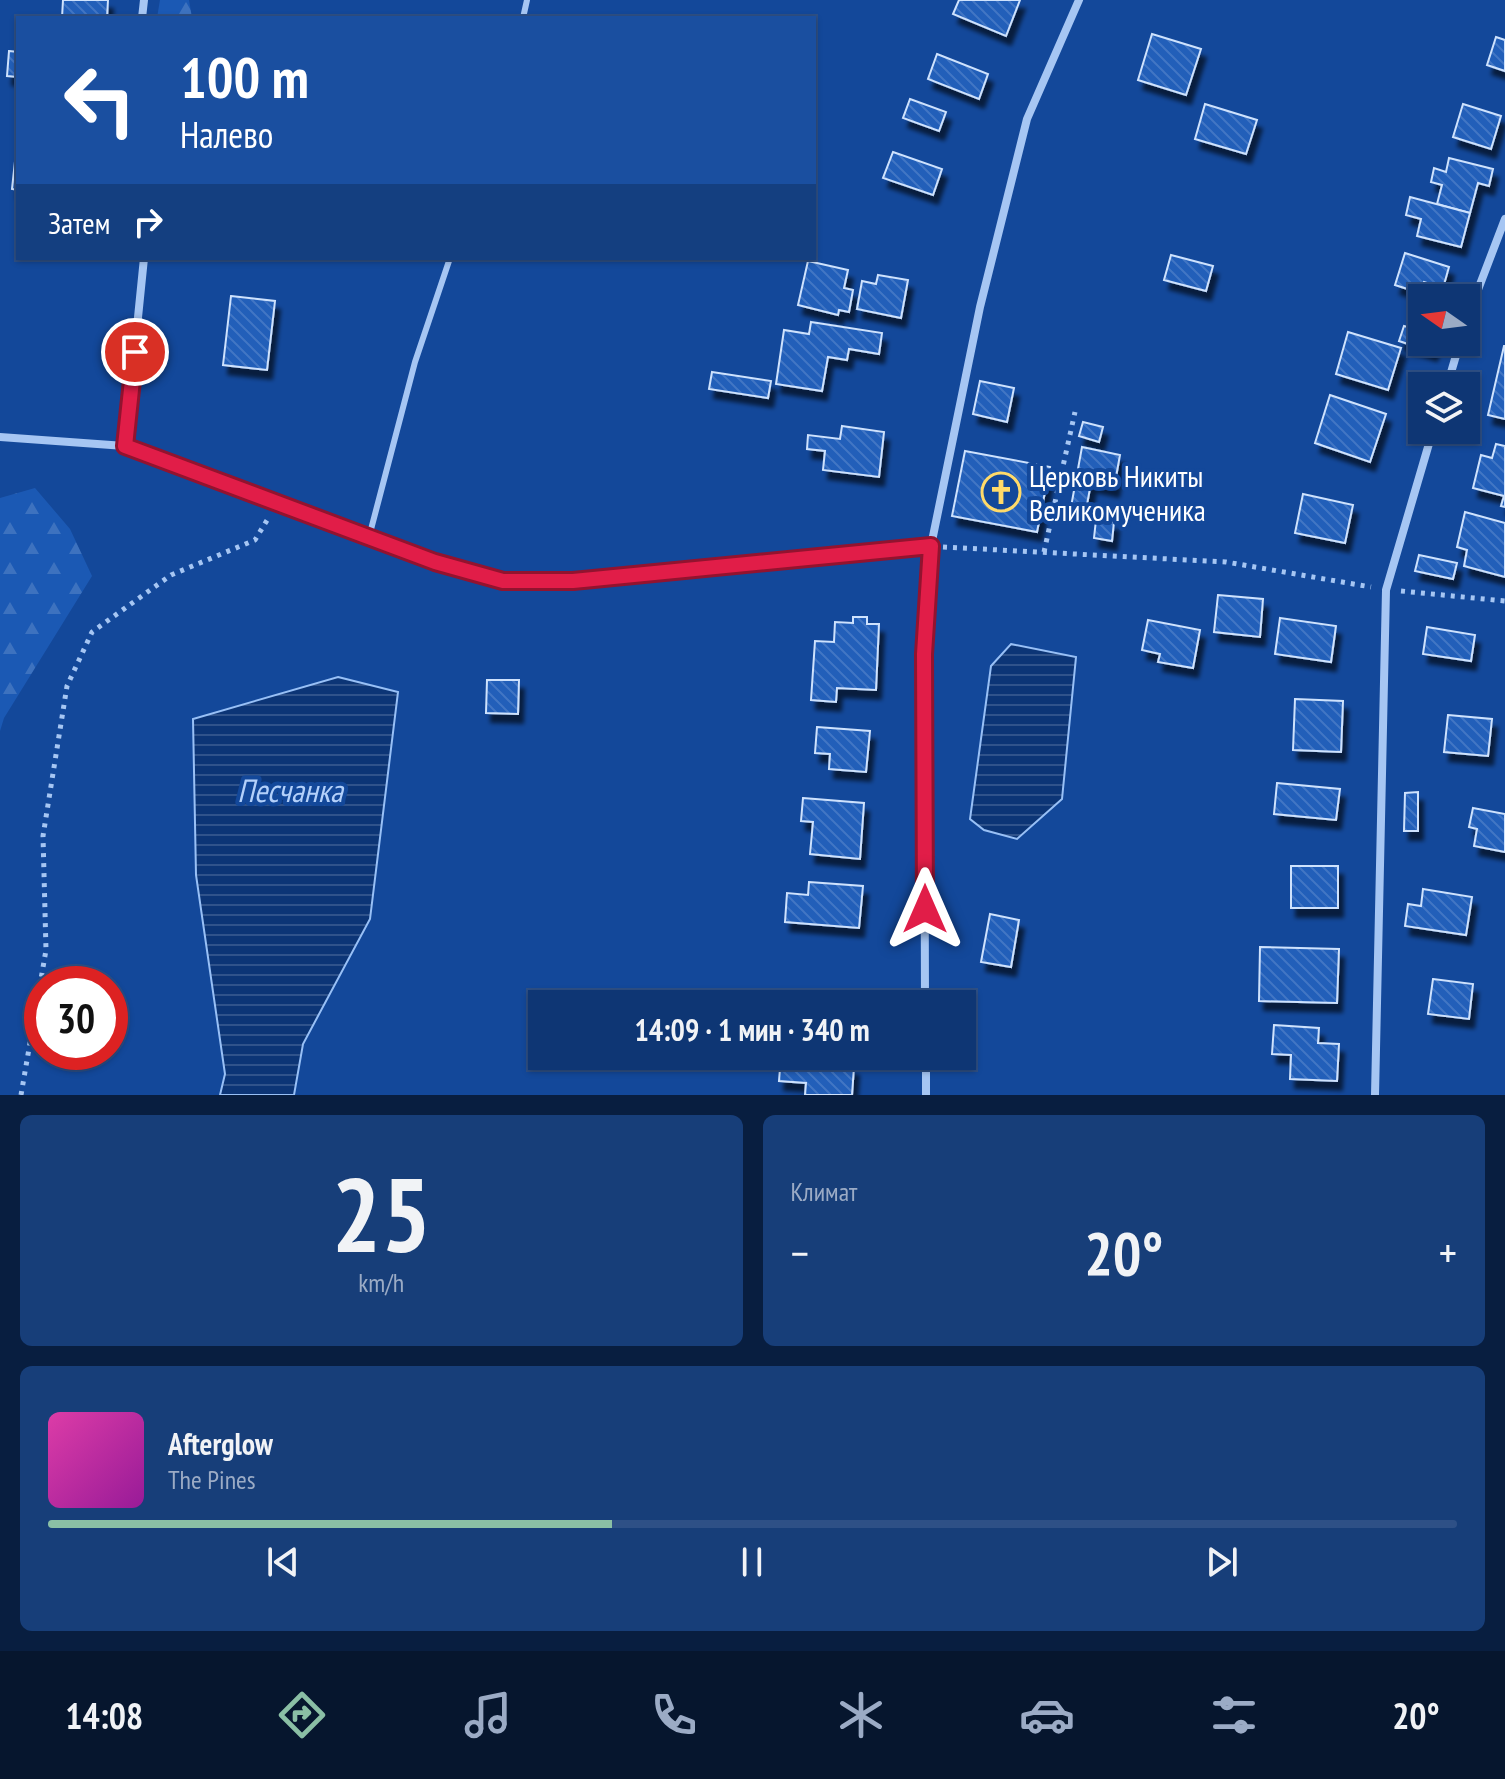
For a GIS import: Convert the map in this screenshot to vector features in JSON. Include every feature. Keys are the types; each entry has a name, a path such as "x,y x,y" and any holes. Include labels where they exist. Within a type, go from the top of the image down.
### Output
{"street":[{"path":"925,990 924,654 931,546 980,307 1027,119 1079,0"},
{"path":"1480,284 1505,219"},
{"path":"125,446 144,260"},
{"path":"0,437 125,446 435,562 503,581 573,581 931,546"},
{"path":"1375,1095 1386,590 1429,444"},
{"path":"926,1070 926,1095"}],"lane":[{"path":"369,537 415,362 449,260"}],"path":[{"path":"1044,552 1075,412"},
{"path":"21,1095 46,950 43,836 67,686 92,632 171,575 255,540 278,503"},
{"path":"931,546 1226,562 1386,590 1505,601"}],"green space":[{"path":"160,0 189,0 192,16 157,16"},
{"path":"35,488 70,529 92,576 4,718 0,731 0,498"}],"water":[{"path":"1011,644 1076,657 1062,799 1017,839 984,830 970,819 991,666"},
{"name":"Песчанка","path":"338,677 398,692 370,919 303,1044 294,1095 220,1095 225,1074 196,875 193,719"}],"building":[{"path":"63,0 108,0 107,16 62,16"},
{"path":"959,0 1020,0 1006,36 953,14"},
{"path":"1152,34 1201,49 1186,95 1138,80"},
{"path":"1496,37 1505,40 1505,71 1487,65"},
{"path":"9,51 16,52 16,77 7,76"},
{"path":"937,54 988,74 979,99 928,79"},
{"path":"910,99 946,112 939,131 903,118"},
{"path":"1205,104 1257,120 1246,154 1195,139"},
{"path":"1463,104 1501,116 1491,149 1453,137"},
{"path":"16,152 16,190 12,189"},
{"path":"893,152 942,169 933,195 883,178"},
{"path":"1449,158 1493,169 1489,186 1478,183 1470,213 1437,204 1442,185 1431,182 1434,168 1446,172"},
{"path":"1410,197 1470,213 1461,247 1417,236 1421,219 1406,215"},
{"path":"1405,253 1449,267 1444,284 1408,284 1408,289 1395,285"},
{"path":"1171,255 1213,266 1206,291 1164,280"},
{"path":"808,261 848,270 844,288 853,290 849,312 839,310 838,315 798,305"},
{"path":"878,275 908,280 901,318 857,309 862,281 876,284"},
{"path":"231,296 275,301 267,370 223,365"},
{"path":"811,322 882,333 879,354 849,349 847,360 828,357 822,391 776,384 784,330 809,334"},
{"path":"1404,326 1408,327 1408,344 1399,341"},
{"path":"1348,332 1401,348 1388,390 1336,374"},
{"path":"1505,346 1505,419 1488,415"},
{"path":"712,372 771,381 768,398 709,389"},
{"path":"980,381 1014,388 1007,422 973,414"},
{"path":"1330,395 1386,414 1370,462 1315,443"},
{"path":"1083,422 1103,427 1099,442 1079,436"},
{"path":"842,426 884,432 879,477 823,470 825,451 807,449 808,435 840,439"},
{"path":"1496,444 1505,446 1505,507 1501,506 1504,496 1473,488 1481,455 1492,458"},
{"path":"1082,447 1120,455 1114,488 1091,483 1086,510 1071,507"},
{"name":"Церковь Никиты Великомученика","path":"965,451 1050,467 1037,532 952,516"},
{"path":"1303,494 1353,505 1345,543 1295,533"},
{"path":"1465,512 1505,523 1505,577 1464,566 1467,550 1457,547"},
{"path":"1096,520 1114,522 1112,541 1094,538"},
{"path":"1419,555 1457,563 1453,579 1415,571"},
{"path":"1218,595 1263,599 1260,637 1214,632"},
{"path":"853,617 867,617 867,624 879,624 876,690 837,688 836,702 811,700 815,641 834,642 835,622 853,623"},
{"path":"1280,618 1336,626 1331,662 1275,654"},
{"path":"1148,620 1200,630 1193,668 1158,662 1160,654 1142,650"},
{"path":"1427,627 1475,635 1471,661 1423,654"},
{"path":"487,680 519,680 518,714 486,713"},
{"path":"1295,699 1343,701 1341,752 1293,750"},
{"path":"1448,715 1492,719 1488,756 1444,752"},
{"path":"817,727 870,731 866,772 829,769 830,754 815,753"},
{"path":"1277,783 1340,789 1336,820 1274,814"},
{"path":"1418,792 1418,831 1404,831 1405,793"},
{"path":"803,798 864,803 860,859 810,854 813,822 801,821"},
{"path":"1473,808 1505,814 1505,852 1474,846 1477,829 1469,827"},
{"path":"1291,866 1338,866 1338,908 1291,908"},
{"path":"809,882 863,886 859,928 785,922 787,893 808,895"},
{"path":"1423,889 1472,897 1466,935 1405,926 1408,904 1421,906"},
{"path":"990,914 1019,920 1011,967 981,962"},
{"path":"1260,947 1339,949 1337,1003 1259,1001"},
{"path":"1433,979 1473,984 1469,1019 1428,1014"},
{"path":"1274,1025 1319,1028 1318,1043 1339,1044 1337,1081 1290,1079 1291,1055 1272,1054"},
{"path":"780,1070 854,1070 852,1095 805,1095 806,1083 779,1081"}],"place":[{"name":"Церковь Никиты Великомученика","path":"1001,492"}],"route":[{"path":"135,352 125,446 435,562 503,581 573,581 772,559 931,546 924,654 925,909"}]}
